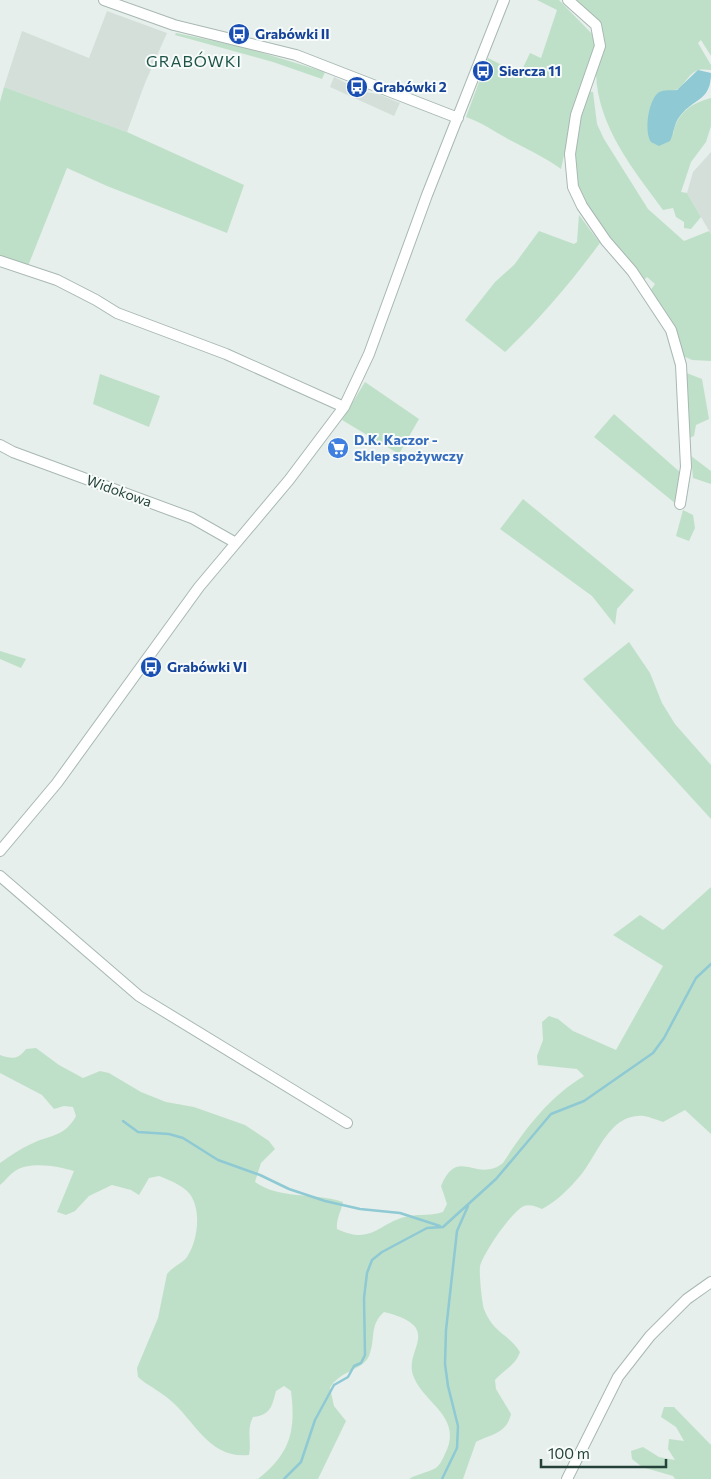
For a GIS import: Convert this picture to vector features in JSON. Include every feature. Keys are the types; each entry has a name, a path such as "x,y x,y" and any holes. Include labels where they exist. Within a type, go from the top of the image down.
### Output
{"street":[{"path":"104,0 174,25 296,55 458,118"},
{"path":"0,851 58,783 190,598 295,473 344,407 369,354 504,0"},
{"path":"568,0 596,26 600,46 576,115 570,154 573,186 582,206 606,241 632,271 671,330 682,365 686,467 680,504"},
{"path":"0,261 57,280 117,313 226,354 344,407"},
{"name":"Widokowa","path":"0,445 13,452 192,518 236,543"},
{"path":"0,876 139,996 347,1123"},
{"path":"567,1479 618,1377 650,1336 680,1305 711,1282"}],"shaded area":[{"path":"107,11 167,33 145,83 127,132 4,87 22,31 89,58"},
{"path":"334,77 364,92 378,94 400,103 394,116 330,87"},
{"path":"711,152 711,234 687,193 693,172"}],"green space":[{"path":"537,0 559,0 596,38 597,50 567,142 561,169 484,125 466,117 488,58 520,74 530,53 541,58 557,10"},
{"path":"573,0 711,0 711,56 701,40 698,43 711,65 711,70 695,72 680,87 673,91 673,135 677,121 686,110 697,103 711,98 711,126 706,142 691,162 681,192 687,193 701,217 691,229 684,228 684,222 676,217 673,208 663,210 629,163 610,130 598,93 596,55 598,23"},
{"path":"176,33 243,47 325,72 322,79 273,62 175,35"},
{"path":"4,87 127,132 244,185 227,233 107,186 67,168 28,266 0,258 0,102"},
{"path":"586,91 593,92 597,124 604,139 648,209 684,241 709,231 711,234 711,361 692,360 683,356 650,291 655,284 647,277 644,280 605,236 576,187 573,151"},
{"path":"579,215 600,243 555,299 505,352 465,320 495,282 514,265 539,231 574,244 577,242"},
{"path":"684,372 702,379 709,419 696,425 694,436 689,438"},
{"path":"100,374 160,396 149,427 93,404"},
{"path":"365,382 419,419 399,454 342,420"},
{"path":"614,414 681,473 676,504 594,437"},
{"path":"691,456 711,471 711,484 693,478"},
{"path":"523,499 634,590 617,609 615,625 592,596 500,529"},
{"path":"683,510 693,515 695,528 689,541 676,536"},
{"path":"629,642 650,673 662,703 675,724 711,765 711,819 583,679"},
{"path":"0,651 26,659 21,668 0,659"},
{"path":"711,887 711,1134 685,1110 663,1122 644,1116 632,1117 622,1121 613,1128 572,1185 552,1203 542,1209 524,1206 512,1216 498,1234 480,1267 483,1306 496,1328 520,1352 513,1364 495,1380 496,1389 511,1414 509,1421 498,1432 476,1442 463,1479 409,1479 434,1469 439,1465 449,1441 449,1430 446,1420 418,1385 413,1375 413,1356 418,1332 413,1325 402,1318 384,1312 376,1322 371,1350 366,1361 339,1378 330,1388 334,1406 346,1421 318,1479 258,1479 277,1460 284,1451 288,1441 292,1418 291,1391 284,1386 276,1391 270,1409 264,1414 253,1417 249,1431 249,1455 235,1455 213,1445 170,1400 138,1377 137,1368 158,1318 167,1274 185,1259 194,1243 197,1216 196,1208 189,1193 179,1185 159,1176 149,1178 139,1195 131,1190 112,1185 89,1196 75,1211 66,1215 57,1212 74,1171 52,1166 28,1166 15,1171 0,1185 0,1163 27,1146 62,1132 72,1123 76,1116 73,1107 64,1106 54,1109 42,1095 0,1073 0,1055 14,1058 26,1049 36,1048 59,1065 83,1078 100,1071 109,1073 141,1092 166,1102 194,1107 245,1125 269,1141 275,1149 261,1163 255,1182 265,1188 286,1194 321,1197 343,1202 337,1229 349,1234 367,1234 398,1219 443,1212 447,1204 441,1186 447,1174 454,1168 461,1166 484,1170 503,1163 520,1138 549,1104 571,1084 584,1076 577,1069 538,1065 537,1056 543,1040 542,1022 549,1016 558,1019 573,1031 616,1050 663,966 613,935 640,915 663,930"},
{"path":"664,1407 674,1407 711,1445 711,1479 675,1479 673,1476 642,1467 632,1459 631,1451 643,1447 659,1457 675,1460 668,1449 669,1439 684,1441 676,1427 661,1417"}],"water":[{"path":"698,70 711,73 708,89 705,94 680,116 670,141 659,146 651,142 648,131 648,117 655,97 662,91 677,90"}],"waterway":[{"path":"284,1479 301,1462 315,1420 334,1385 348,1377 354,1366 361,1363 365,1355 364,1298 367,1273 372,1260 382,1252 427,1228 443,1227 496,1179 551,1114 584,1101 653,1053 664,1038 696,978 711,964"},
{"path":"123,1121 138,1132 169,1134 183,1138 218,1160 260,1175 289,1189 325,1201 360,1209 400,1213 440,1226"},
{"path":"442,1479 457,1448 458,1426 448,1386 445,1364 446,1330 457,1231 468,1206"}],"place":[{"name":"Grabówki II","path":"239,34"},
{"name":"Siercza 11","path":"483,71"},
{"name":"Grabówki 2","path":"357,87"},
{"name":"D.K. Kaczor - Sklep spożywczy","path":"338,448"},
{"name":"Grabówki VI","path":"151,667"}],"district":[{"name":"GRABÓWKI","path":"194,61"}]}
